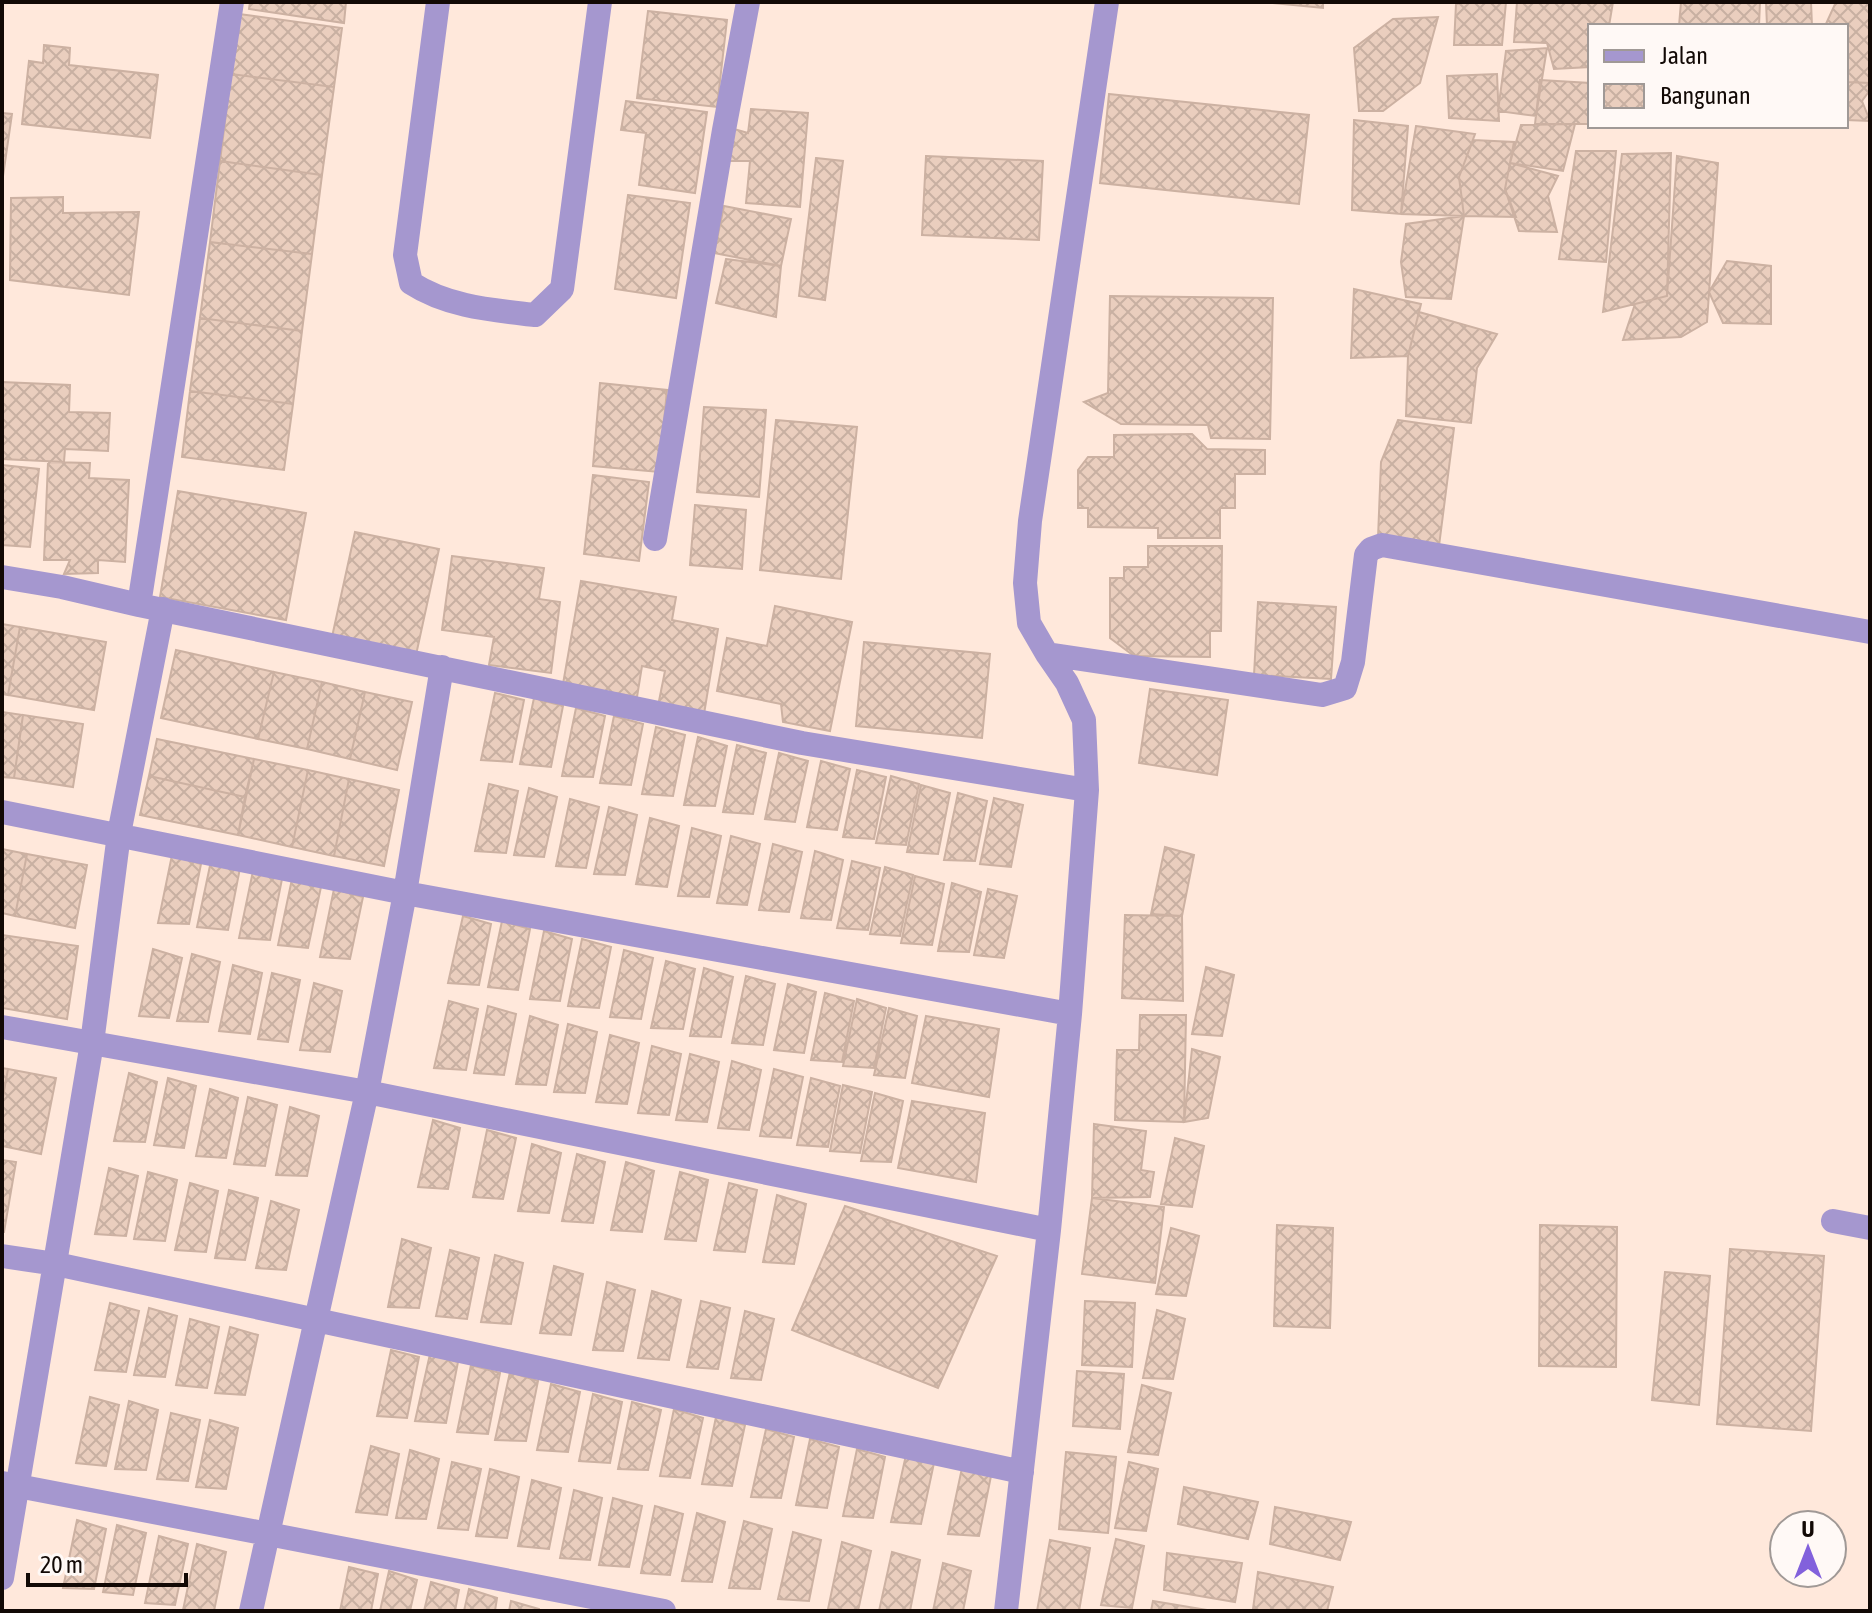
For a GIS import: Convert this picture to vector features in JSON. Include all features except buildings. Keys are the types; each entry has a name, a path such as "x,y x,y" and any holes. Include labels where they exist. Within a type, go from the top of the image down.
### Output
{"street":[{"path":"139,605 232,2"},
{"path":"438,2 405,255 411,283 428,294 479,309 535,315 562,289 600,2"},
{"path":"655,539 748,2"},
{"path":"1006,1611 1049,1230 1087,790 1084,720 1067,683 1029,623 1025,583 1030,521 1107,2"},
{"path":"1047,654 1322,695 1345,688 1353,662 1366,555 1371,549 1382,545 1870,632"},
{"path":"2,577 802,743 1087,790"},
{"path":"2,1578 10,1485 56,1264 92,1043 119,834 163,609"},
{"path":"251,1611 367,1092 405,893 442,667"},
{"path":"2,812 405,893 1070,1014"},
{"path":"2,1027 367,1092 1049,1230"},
{"path":"1833,1221 1870,1228"},
{"path":"2,1256 56,1264 1022,1472"},
{"path":"10,1485 664,1611"}]}
